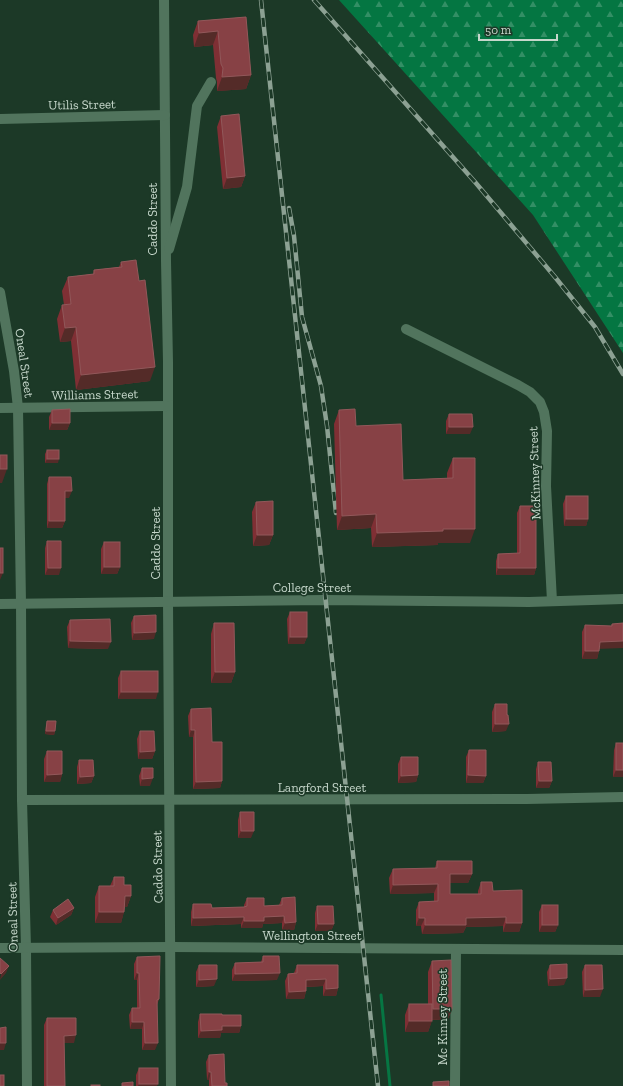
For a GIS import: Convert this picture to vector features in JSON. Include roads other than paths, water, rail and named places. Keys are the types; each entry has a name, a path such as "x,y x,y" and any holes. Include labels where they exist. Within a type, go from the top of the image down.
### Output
{"street":[{"name":"Caddo Street","path":"164,0 168,362 168,601 172,1086"},
{"path":"166,261 187,187 197,106 211,82"},
{"name":"Utilis Street","path":"0,119 165,115"},
{"name":"Oneal Street","path":"0,292 13,365 18,408 22,800 26,948 27,1086"},
{"name":"McKinney Street","path":"406,329 518,385 530,392 540,402 544,412 547,431 546,486 552,601"},
{"name":"Williams Street","path":"0,408 167,406"},
{"name":"College Street","path":"0,604 325,600 529,602 623,599"},
{"name":"Langford Street","path":"22,800 526,800 623,797"},
{"name":"Wellington Street","path":"0,948 171,947 623,950"},
{"name":"Mc Kinney Street","path":"455,1086 456,949"}],"waterway":[{"path":"381,995 390,1086"}],"railway":[{"path":"261,0 378,1086"},
{"path":"314,0 475,182 555,277 595,327 623,374"},
{"path":"289,208 294,236 302,317 321,386 327,426 336,513"}]}
